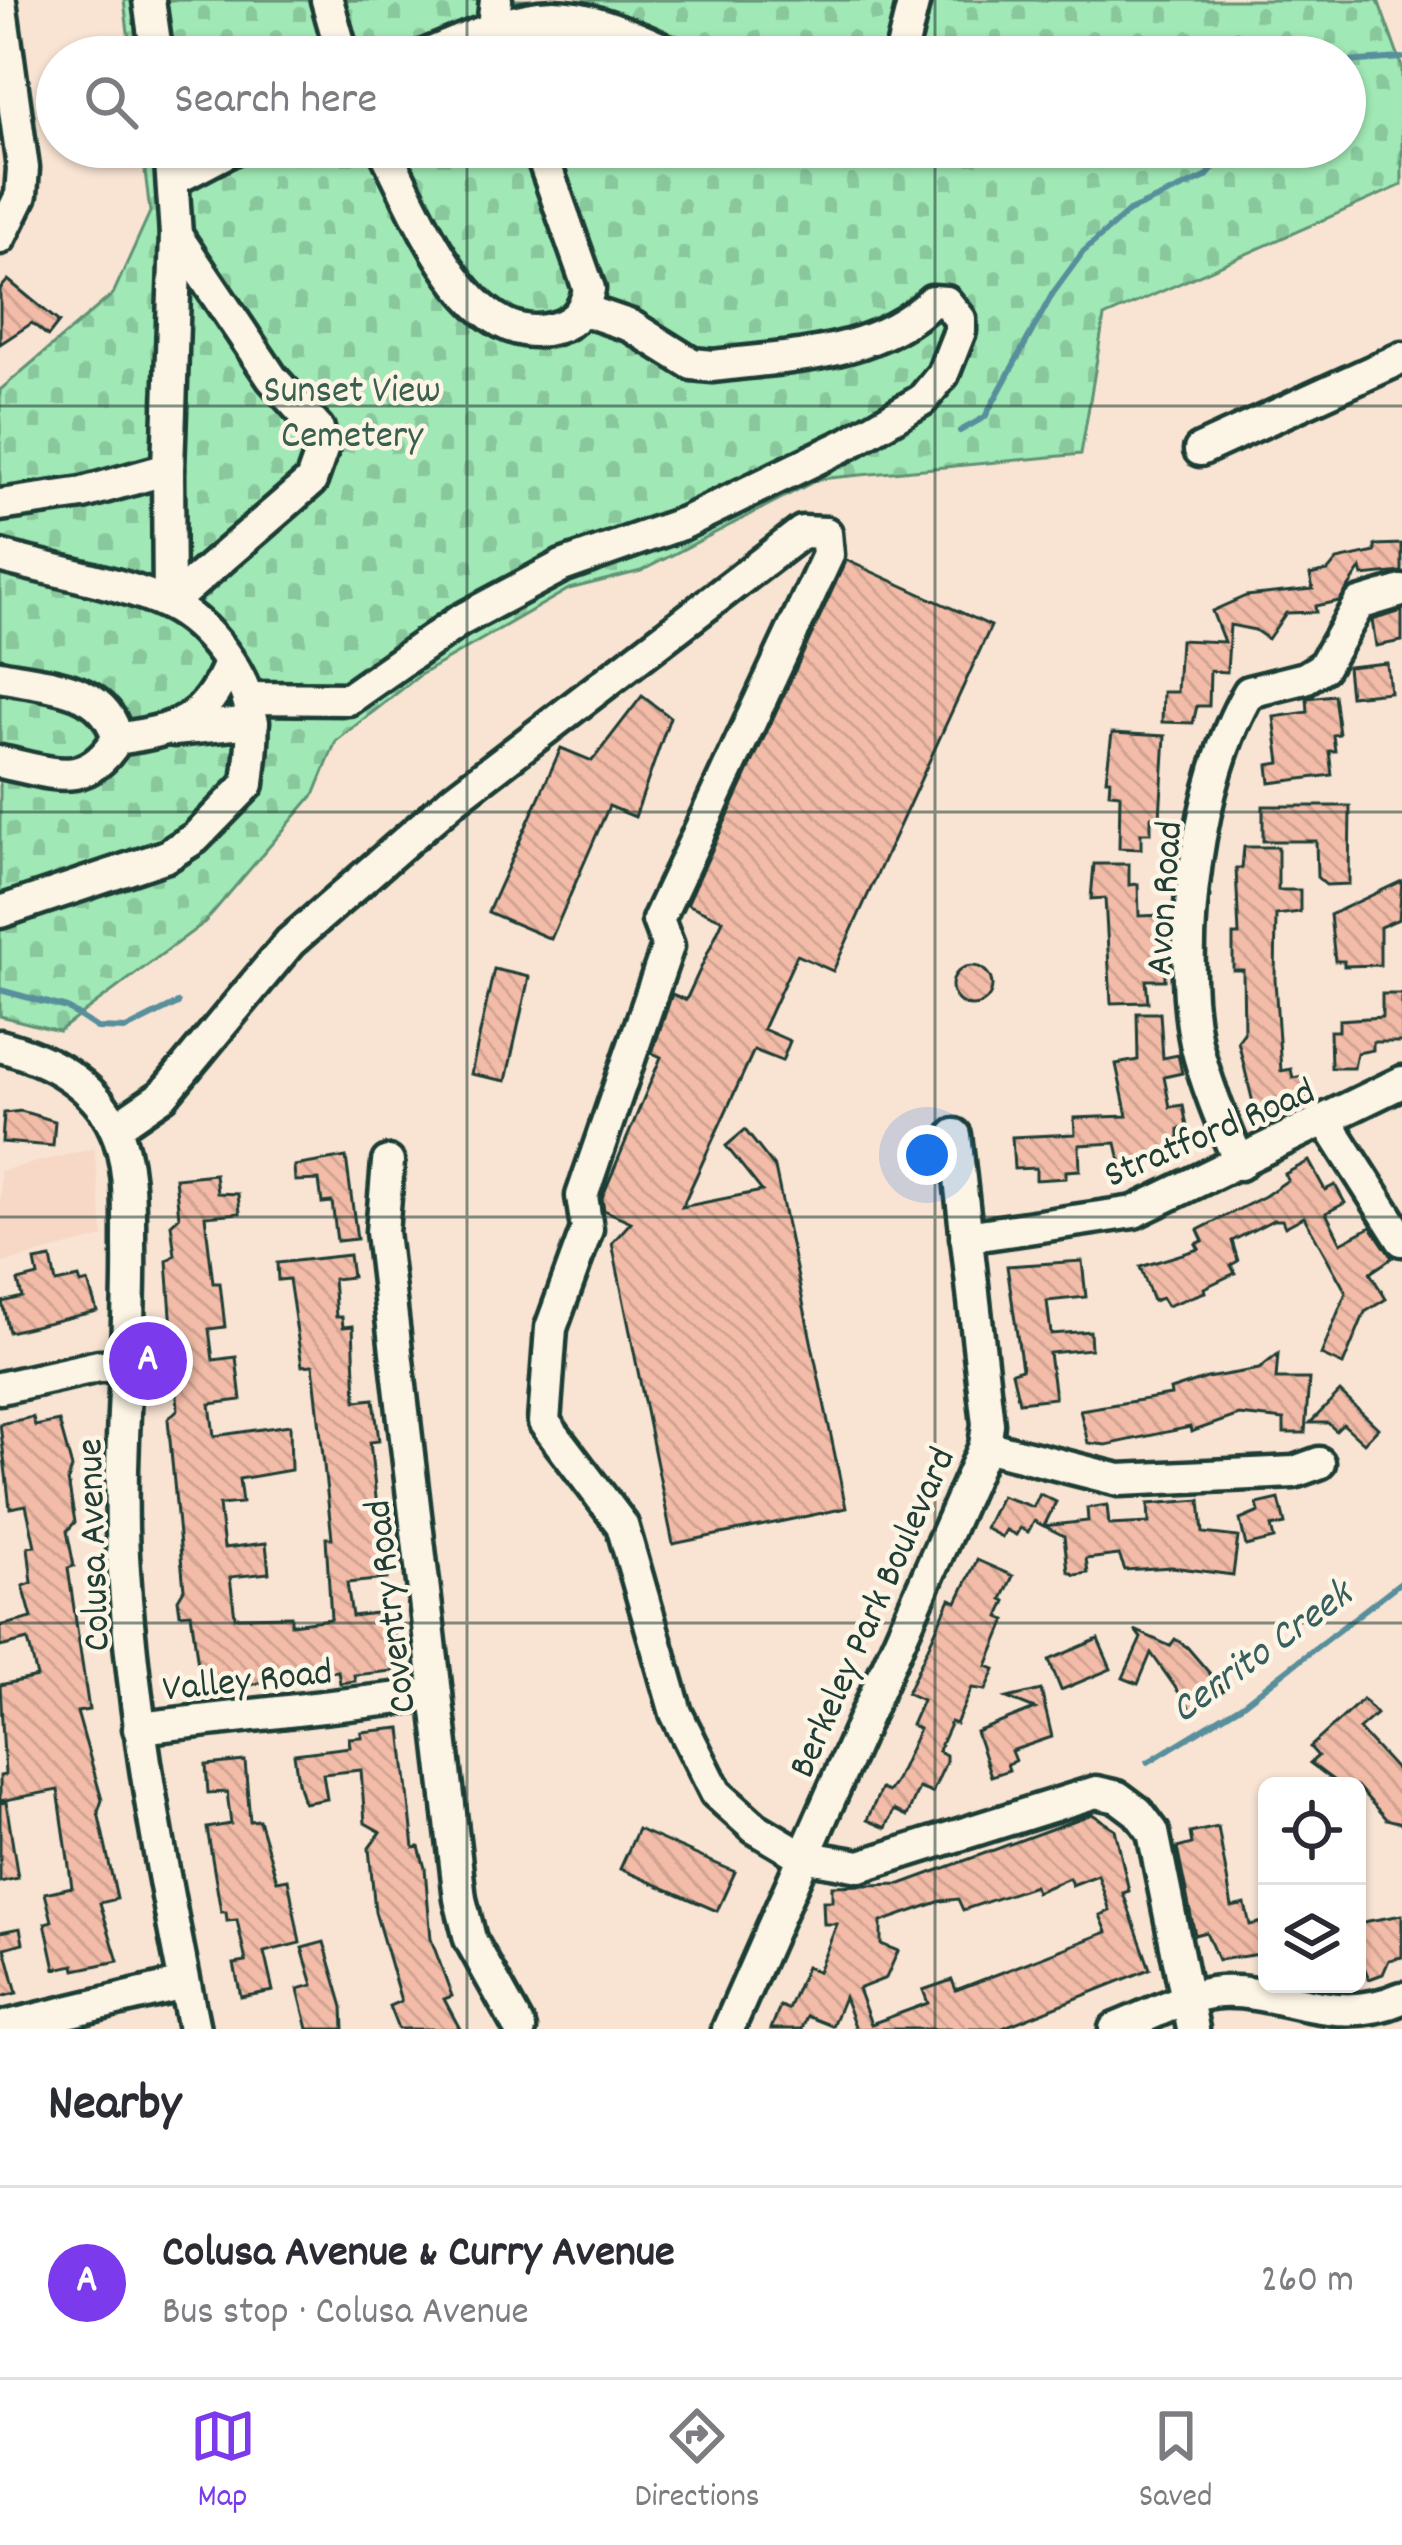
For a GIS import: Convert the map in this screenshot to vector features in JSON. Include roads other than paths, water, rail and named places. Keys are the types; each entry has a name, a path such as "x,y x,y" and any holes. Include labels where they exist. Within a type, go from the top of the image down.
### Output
{"street":[{"path":"149,0 154,36"},
{"path":"327,0 337,36"},
{"path":"905,36 914,0"},
{"path":"0,1 23,167 21,195 0,238"},
{"path":"457,36 495,13 542,10 612,20 641,36"},
{"path":"169,604 173,168"},
{"path":"175,179 196,168"},
{"path":"394,168 456,283 485,314 539,332 563,326 584,310 589,289 547,168"},
{"path":"169,604 311,481 323,447 318,429 272,377 176,236"},
{"path":"117,739 250,710 348,699 459,621 562,566 683,524 849,443 922,400 943,374 960,331 960,319 946,302 932,301 918,315 853,347 712,366 692,364 631,326 584,310"},
{"path":"1200,450 1402,358"},
{"path":"0,506 83,493 168,469"},
{"path":"115,1128 163,1095 290,942 454,799 802,532 826,533 829,555 658,920 668,946 582,1196 587,1229 551,1328 544,1422 622,1525 676,1713 716,1793 755,1828 802,1856 860,1866 1079,1794 1118,1797 1153,1832 1190,2015"},
{"path":"0,556 169,604 206,633 230,663 250,710 248,784 195,838 166,856 0,912"},
{"name":"Avon Road","path":"1240,1164 1212,1098 1195,1039 1191,930 1206,802 1249,692 1305,678 1323,667 1359,604 1402,592"},
{"path":"175,730 218,692 230,663"},
{"path":"0,676 93,697 113,716 117,739 103,763 74,776 0,763"},
{"name":"Colusa Avenue","path":"0,1046 71,1076 115,1128 129,1200 123,1569 139,1728 194,2029"},
{"name":"Stratford Road","path":"966,1237 1134,1212 1328,1122 1402,1082"},
{"path":"1328,1122 1402,1240"},
{"name":"Berkeley Park Boulevard","path":"728,2029 986,1446 988,1424 956,1135"},
{"name":"Coventry Road","path":"388,1162 382,1232 470,1939 520,2029"},
{"path":"0,1388 99,1366 126,1366"},
{"path":"986,1446 1119,1480 1294,1472 1318,1463"},
{"name":"Valley Road","path":"139,1728 436,1694"},
{"path":"0,2028 184,1984"},
{"path":"1115,2029 1190,2015 1223,1992 1313,2010 1400,2010"}],"waterway":[{"path":"1366,61 1402,58"},
{"path":"960,431 985,417 1053,293 1083,252 1129,211 1206,177 1214,168"},
{"path":"0,990 67,1008 97,1028 126,1029 178,1003"},
{"name":"Cerrito Creek","path":"1148,1762 1242,1705 1402,1581"}],"place":[{"name":"Colusa Avenue & Curry Avenue","path":"148,1361"}],"park label":[{"name":"Sunset View Cemetery","path":"352,410"}]}
